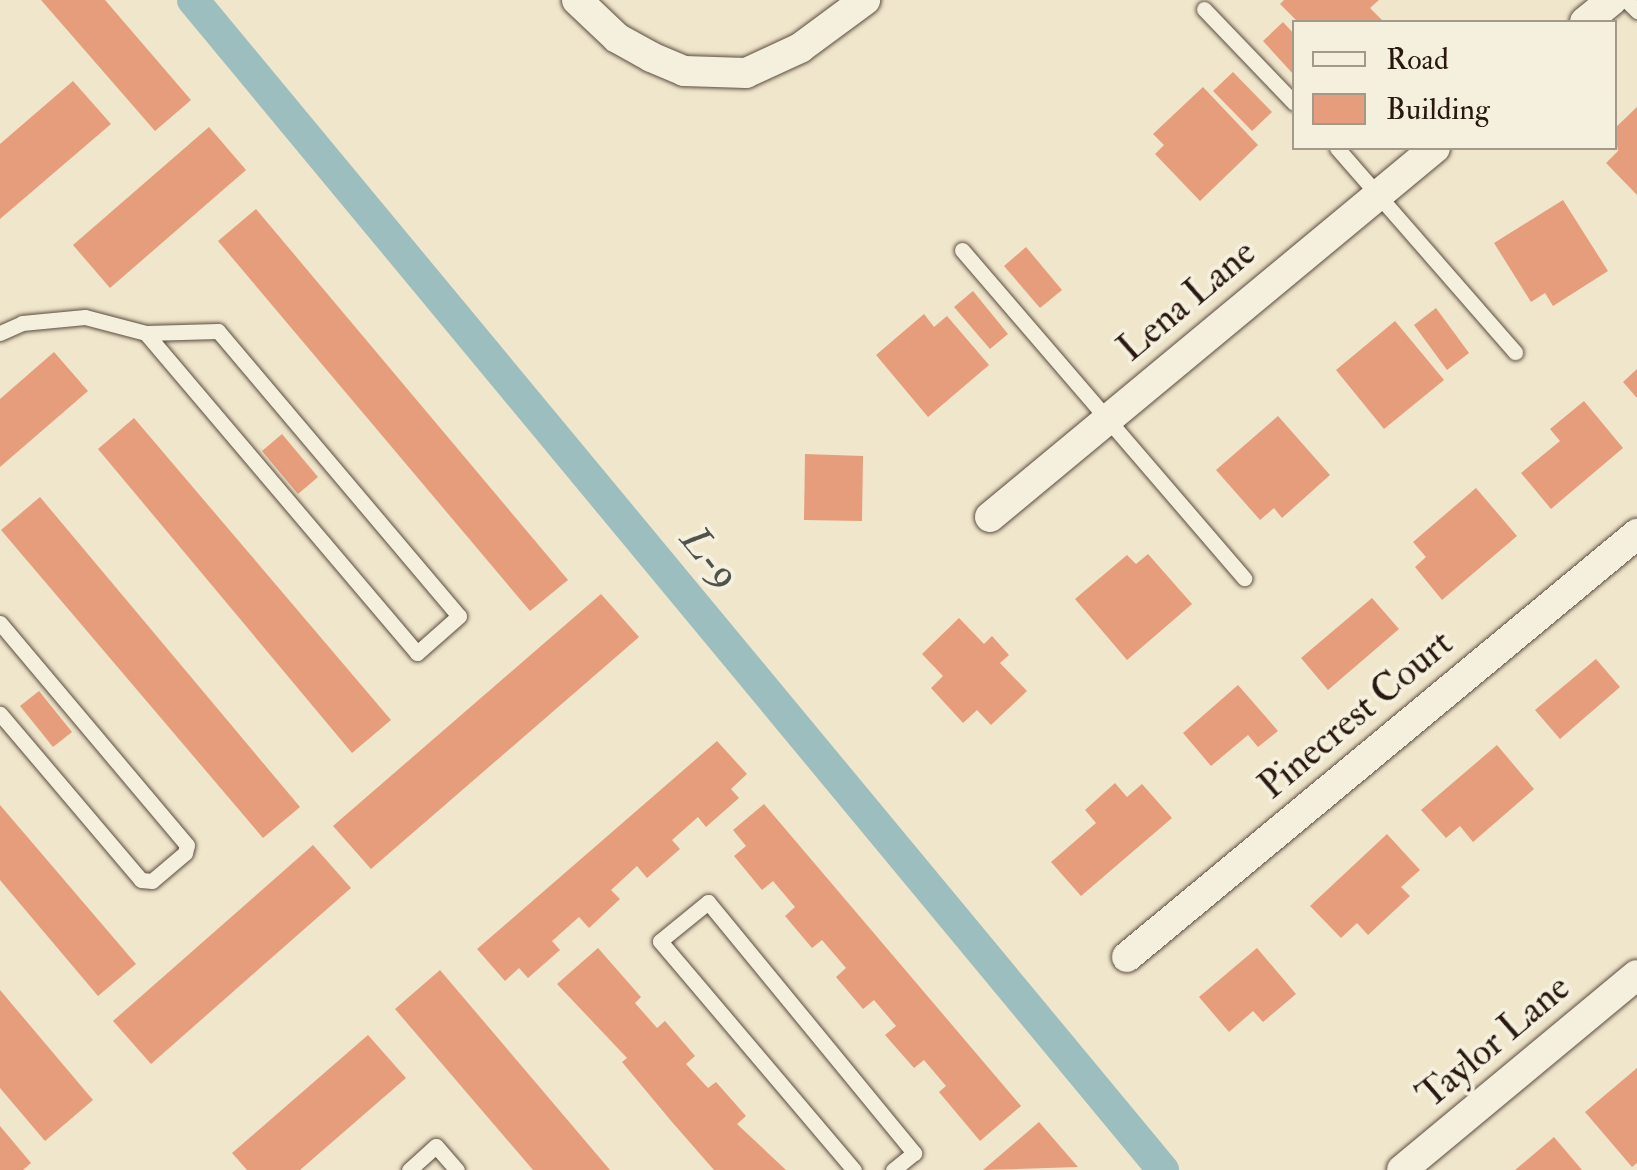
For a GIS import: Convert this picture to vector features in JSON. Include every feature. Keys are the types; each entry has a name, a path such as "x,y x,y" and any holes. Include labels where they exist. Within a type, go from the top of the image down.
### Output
{"street":[{"path":"577,0 617,38 650,57 684,71 746,74 800,48 864,0"},
{"path":"1587,20 1612,0"},
{"name":"Lena Lane","path":"990,517 1432,150"},
{"name":"Pinecrest Court","path":"1127,957 1637,534"},
{"name":"Taylor Lane","path":"1402,1170 1637,975"}],"lane":[{"path":"1626,0 1637,11"},
{"path":"1204,9 1292,101"},
{"path":"1339,150 1380,192 1515,352"},
{"path":"962,250 1244,578"},
{"path":"0,333 22,323 85,317 146,333 218,332 460,616 418,653 146,333"},
{"path":"0,624 187,845 185,853 152,881 141,880 0,714"},
{"path":"854,1170 660,941 708,902 914,1153 894,1170"},
{"path":"408,1170 436,1146 457,1170"}],"building":[{"path":"41,0 105,0 191,100 155,131"},
{"path":"1284,0 1379,0 1370,8 1382,20 1296,20 1280,4"},
{"path":"1283,22 1292,32 1292,73 1263,41"},
{"path":"1233,72 1272,112 1252,131 1213,91"},
{"path":"73,81 111,124 0,219 0,144"},
{"path":"1203,87 1258,145 1200,201 1155,154 1164,145 1153,134"},
{"path":"1637,107 1637,195 1606,163 1618,151 1617,126"},
{"path":"209,127 246,170 110,288 73,245"},
{"path":"1563,200 1608,271 1553,306 1545,293 1531,302 1494,243"},
{"path":"256,209 568,580 530,611 218,241"},
{"path":"1026,247 1062,290 1040,308 1004,266"},
{"path":"973,291 1008,334 990,349 954,307"},
{"path":"1436,308 1469,353 1447,370 1414,325"},
{"path":"924,314 934,327 947,316 989,365 928,417 876,355"},
{"path":"1395,321 1444,380 1384,429 1336,370"},
{"path":"54,352 88,391 0,467 0,399"},
{"path":"1637,369 1637,398 1623,382"},
{"path":"1584,401 1623,448 1551,509 1521,473 1560,441 1550,429"},
{"path":"1278,416 1330,475 1282,518 1274,508 1260,520 1216,470"},
{"path":"134,418 391,720 352,753 98,449"},
{"path":"282,434 318,477 298,494 262,451"},
{"path":"805,454 863,456 862,521 804,520"},
{"path":"1476,488 1517,536 1442,600 1415,567 1426,557 1413,542"},
{"path":"40,497 300,807 263,838 1,530"},
{"path":"1148,554 1192,604 1127,660 1075,599 1127,555 1136,564"},
{"path":"601,594 639,637 371,869 333,826"},
{"path":"1372,598 1399,629 1328,690 1301,658"},
{"path":"959,618 984,644 992,636 1009,655 1000,663 1027,691 991,725 977,710 963,723 931,688 943,676 922,654"},
{"path":"1596,659 1620,687 1560,739 1535,710"},
{"path":"1238,685 1278,731 1258,747 1248,735 1211,766 1183,733"},
{"path":"39,691 72,732 53,747 20,706"},
{"path":"717,741 747,774 731,789 739,798 706,827 698,817 672,840 680,849 647,878 637,866 611,890 620,899 589,928 579,917 552,941 560,950 528,978 519,968 505,981 477,949"},
{"path":"1497,745 1534,789 1473,842 1460,826 1446,838 1421,810"},
{"path":"1115,783 1127,797 1142,784 1172,818 1081,896 1051,862 1096,823 1085,810"},
{"path":"764,804 1021,1106 980,1141 939,1092 946,1086 924,1060 914,1068 885,1035 896,1026 874,1000 863,1009 836,977 846,968 822,940 812,948 785,916 795,907 773,881 762,890 734,856 746,846 733,830"},
{"path":"0,805 136,964 98,996 0,880"},
{"path":"1387,834 1420,870 1401,887 1410,896 1368,935 1357,923 1341,938 1310,906"},
{"path":"313,845 351,888 151,1064 113,1021"},
{"path":"598,948 641,997 635,1003 657,1028 665,1021 695,1056 686,1064 708,1088 716,1082 746,1116 737,1124 786,1170 714,1170 672,1122 622,1062 627,1058 557,984"},
{"path":"1257,948 1296,994 1263,1022 1253,1011 1229,1032 1199,997"},
{"path":"440,970 610,1170 533,1170 395,1009"},
{"path":"0,990 93,1100 45,1141 0,1088"},
{"path":"368,1035 406,1078 300,1170 247,1170 232,1153"},
{"path":"1637,1068 1637,1163 1632,1167 1585,1112"},
{"path":"1039,1122 1078,1167 983,1170"},
{"path":"0,1126 31,1163 23,1170 0,1170"},
{"path":"1554,1137 1582,1170 1515,1170"}],"waterway":[{"name":"L-9","path":"193,0 1163,1170"}]}
